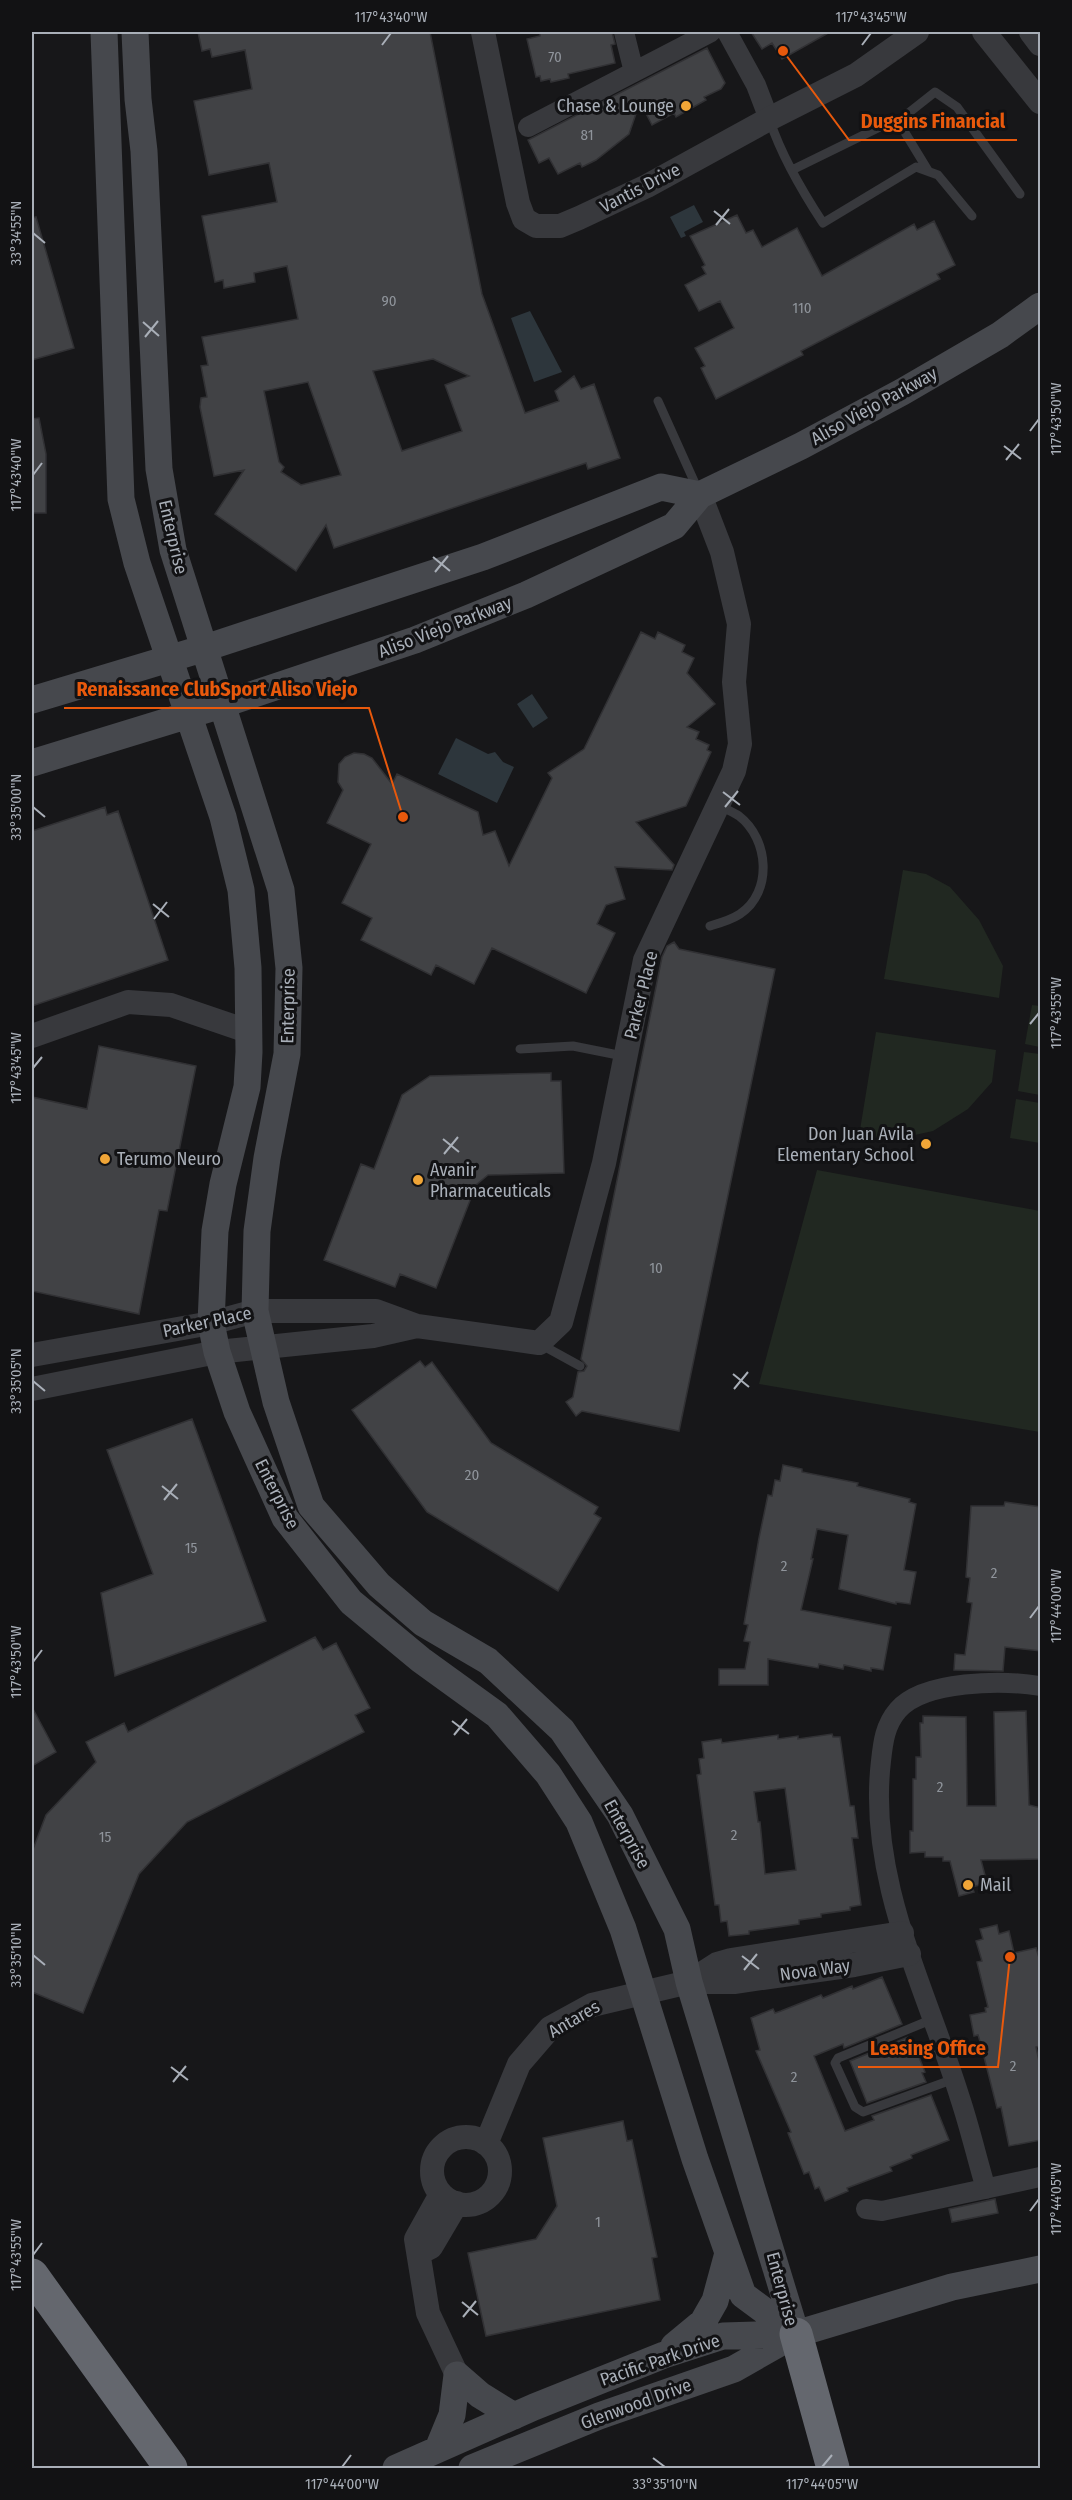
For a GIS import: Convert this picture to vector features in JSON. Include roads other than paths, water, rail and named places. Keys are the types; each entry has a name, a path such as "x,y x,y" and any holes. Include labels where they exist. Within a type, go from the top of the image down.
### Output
{"highway":[{"path":"32,2275 171,2469"},
{"path":"796,2334 833,2469"}],"main road":[{"name":"Enterprise","path":"104,32 122,499 137,563 223,817 241,890 248,968 250,1032 247,1087 223,1184 215,1231 212,1323 217,1352 237,1412 285,1518 324,1569 351,1602 421,1660 497,1715 548,1774 579,1822 623,1929 743,2295 796,2334"},
{"name":"Enterprise","path":"135,32 138,99 144,151 159,469 173,550 281,890 289,968 287,1054 267,1158 257,1231 255,1311 276,1402 311,1506 379,1585 423,1623 488,1661 562,1730 621,1815 676,1929 689,1982 796,2334"},
{"name":"Aliso Viejo Parkway","path":"32,763 221,705 415,640 526,595 674,526 700,495 801,447 902,392 1000,335 1041,306"},
{"path":"32,700 168,660 483,557 661,487 700,495"},
{"path":"664,2355 703,2322 715,2301 728,2253"},
{"name":"Pacific Park Drive","path":"396,2469 513,2416 664,2355 723,2336 796,2334 952,2287 1041,2269"},
{"name":"Glenwood Drive","path":"472,2469 599,2416 734,2369 796,2334"},
{"path":"457,2376 480,2395 513,2416"},
{"path":"438,2449 452,2415 457,2376"}],"street":[{"name":"Vantis Drive","path":"483,32 518,203 524,219 536,226 560,226 647,186 769,118 856,75 917,32"},
{"path":"624,32 634,72"},
{"path":"528,127 711,32"},
{"path":"727,32 756,85 769,118"},
{"path":"984,32 1041,102"},
{"path":"1031,32 1041,44"},
{"name":"Parker Place","path":"32,1355 212,1323 255,1311 376,1311 417,1326 539,1343 561,1322 604,1163 645,960 734,771 740,744 734,682 739,624 722,552 700,495"},
{"path":"32,1036 128,1002 171,1005 250,1032"},
{"name":"Parker Place","path":"32,1389 217,1352 373,1336 417,1326"},
{"path":"986,2189 954,2079 906,1944 883,1850 878,1785 885,1732 898,1711 917,1694 972,1684 1013,1683 1041,1686"},
{"name":"Nova Way","path":"689,1982 717,1964 731,1960 906,1944"},
{"name":"Antares","path":"486,2144 519,2064 550,2028 592,2005 689,1982"},
{"path":"460,2138 478,2140 486,2144 497,2159 499,2177 496,2187 482,2200 473,2204 449,2199 434,2181 432,2172 433,2162 443,2145 460,2138"},
{"path":"866,2209 882,2211 1041,2177"},
{"path":"449,2199 431,2247 418,2253 428,2313 457,2376"}],"lane":[{"path":"892,126 935,92 957,107 1020,194"},
{"path":"769,118 775,138 823,223 916,167 938,175 972,216"},
{"path":"792,170 884,125 901,126 929,172"},
{"path":"658,401 700,495"},
{"path":"710,926 741,913 752,903 759,891 764,873 763,855 748,826 739,816 718,805"},
{"path":"520,1049 573,1046 626,1056"},
{"path":"539,1343 580,1366"},
{"path":"933,2019 838,2058 835,2063 855,2107 863,2112 954,2079"}],"place":[{"name":"Duggins Financial","path":"783,51"},
{"name":"Chase & Lounge","path":"686,106"},
{"name":"Renaissance ClubSport Aliso Viejo","path":"403,817"},
{"name":"Don Juan Avila Elementary School","path":"926,1144"},
{"name":"Terumo Neuro","path":"105,1159"},
{"name":"Avanir Pharmaceuticals","path":"418,1180"},
{"name":"Mail","path":"968,1885"},
{"name":"Leasing Office","path":"1010,1957"}]}
